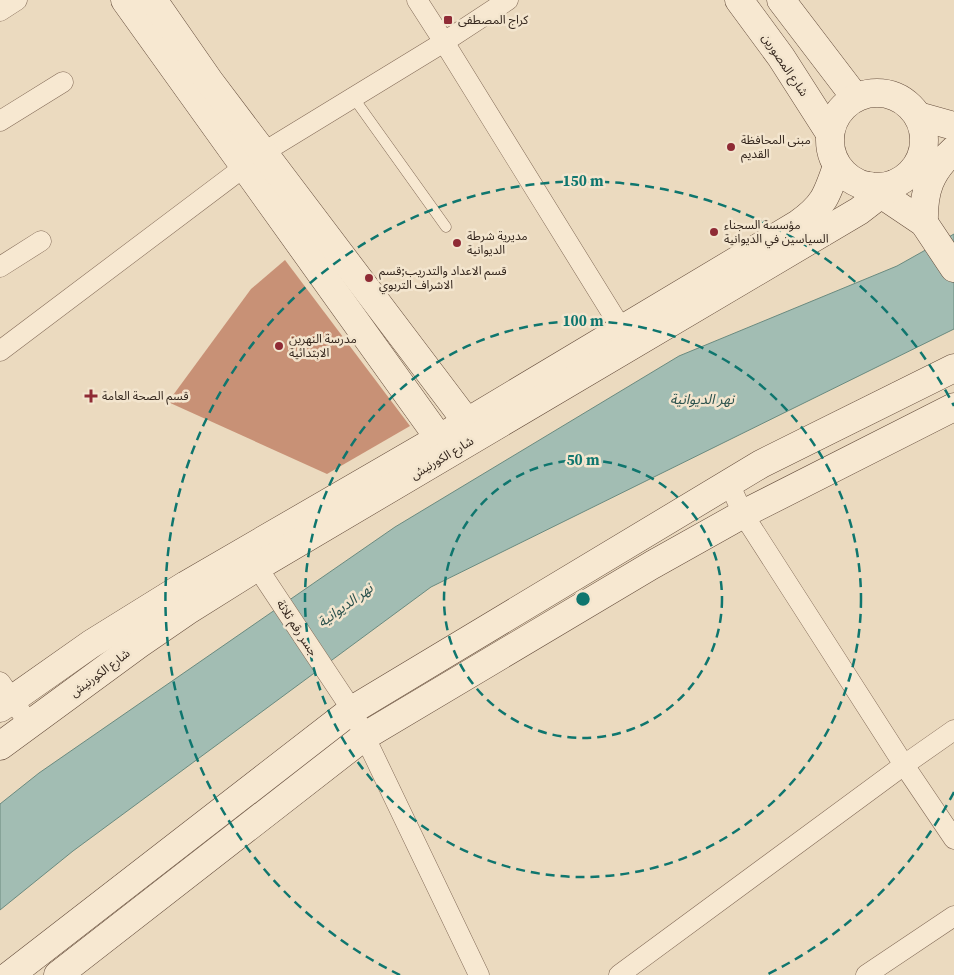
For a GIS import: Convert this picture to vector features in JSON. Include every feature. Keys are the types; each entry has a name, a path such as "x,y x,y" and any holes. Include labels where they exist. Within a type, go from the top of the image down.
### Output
{"main road":[{"path":"125,0 473,428"},
{"path":"152,0 210,82 254,159 444,446"},
{"name":"شارع المصورين","path":"739,0 781,57 830,132"},
{"path":"781,0 834,70 857,84 866,95"},
{"path":"876,194 910,173 918,162 923,149 924,136 918,116 904,101 891,95 866,95 837,115 829,139 832,156 846,176 928,228 954,268"},
{"path":"918,116 954,126"},
{"path":"928,228 924,196 928,184 945,158 954,150"},
{"name":"شارع الكورنيش","path":"473,428 621,328 809,216 827,196 838,166"},
{"name":"شارع الكورنيش","path":"0,745 139,644 260,572 444,446 876,194"},
{"path":"10,975 352,710 761,464 954,368"},
{"path":"58,975 365,736 652,564 743,514 954,407"},
{"name":"شارع الكورنيش","path":"4,697 186,584 444,446"},
{"path":"0,724 3,730 3,738 0,745"}],"street":[{"path":"0,11 17,0"},
{"path":"417,0 621,328"},
{"path":"0,351 254,159 444,42 508,0"},
{"path":"0,122 63,82"},
{"path":"0,267 41,242"},
{"path":"729,483 743,514 904,765 954,839"},
{"name":"جسر رقم ثلاثة","path":"260,572 352,710 479,975"},
{"path":"4,697 30,724"},
{"path":"619,975 954,730"},
{"path":"866,975 954,916"}],"lane":[{"path":"353,97 446,227"}],"water":[{"name":"نهر الديوانية","path":"954,234 954,329 431,587 73,851 0,910 0,804 39,773 395,527 679,356 897,266"}],"building":[{"name":"مدرسة النهرين الابتدائية","path":"285,260 410,426 327,474 168,402 251,289"}],"place":[{"name":"كراج المصطفى","path":"448,20"},
{"name":"مبنى المحافظة القديم","path":"731,147"},
{"name":"مؤسسة السجناء السياسين في الديوانية","path":"714,232"},
{"name":"مديرية شرطة الديوانية","path":"457,243"},
{"name":"قسم الاعداد والتدريب;قسم الاشراف التربوي","path":"369,278"},
{"name":"مدرسة النهرين الابتدائية","path":"279,346"},
{"name":"قسم الصحة العامة","path":"91,396"}]}
